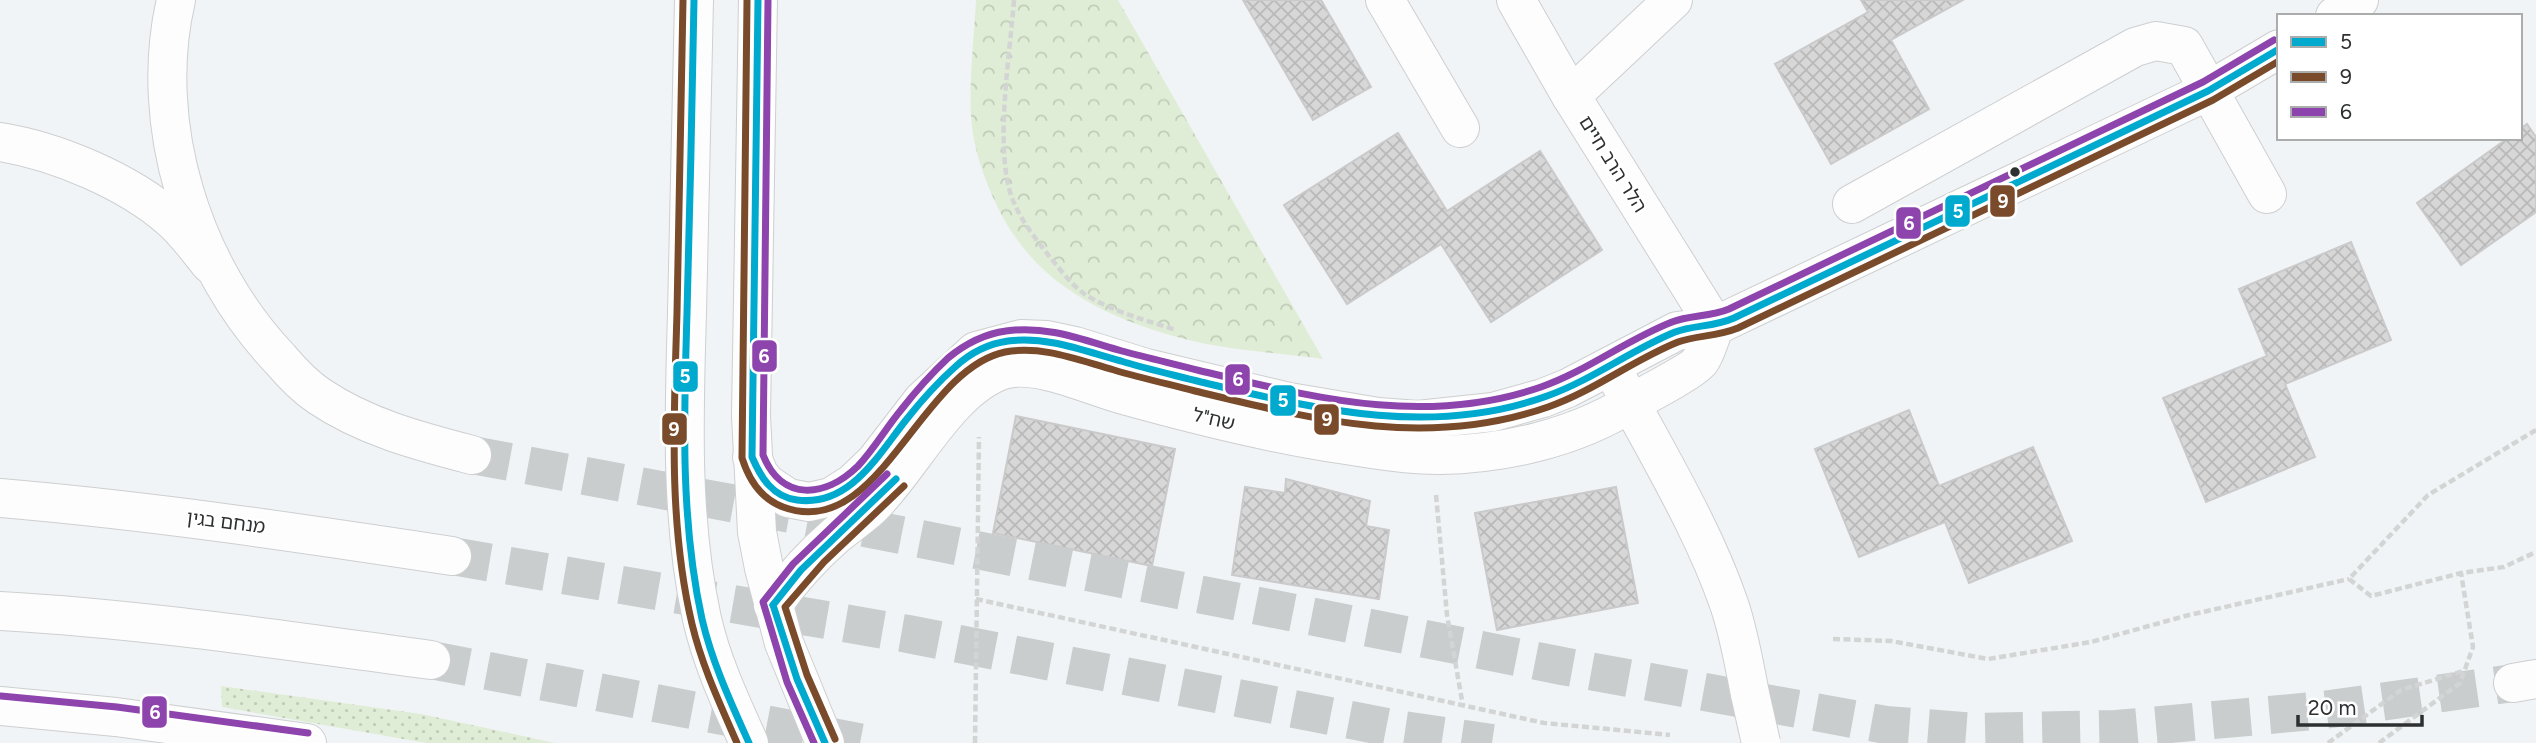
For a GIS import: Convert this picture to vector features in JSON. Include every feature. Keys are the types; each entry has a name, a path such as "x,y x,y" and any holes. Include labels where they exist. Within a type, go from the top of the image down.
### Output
{"main road":[{"path":"176,0 169,47 168,84 176,156 202,240 218,274"},
{"path":"694,0 684,415 687,516 695,586 703,622 713,658 749,743"},
{"path":"758,0 752,457 757,532 773,605 797,679 825,743"},
{"path":"1385,0 1460,128"},
{"name":"הלר הרב חיים","path":"1516,0 1571,96 1714,326"},
{"path":"1571,96 1673,0"},
{"path":"2338,14 2359,0"},
{"path":"1852,204 2135,47 2156,41 2184,46 2267,194"},
{"name":"שח\"ל","path":"752,457 766,483 788,498 808,502 831,497 853,483 875,462 922,401 976,351 1021,340 1046,340 1075,346 1146,368 1289,402 1378,417 1418,420 1493,412 1568,388 1676,331 1714,326 2208,91 2277,51"},
{"path":"0,142 48,155 97,173 144,199 172,220 218,274 263,341 316,394 349,414 381,428 472,455"},
{"name":"שח\"ל","path":"773,605 809,560 870,507 897,478 943,417 985,379 1004,370 1023,367 1046,370 1087,385 1186,413 1308,440 1388,452 1439,455 1496,449 1584,429 1699,362 1714,326"},
{"path":"1610,365 1697,530 1716,572 1736,628 1760,743"},
{"name":"מנחם בגין","path":"0,498 153,513 452,556"},
{"path":"0,611 55,614 221,632 431,660"},
{"path":"0,706 116,717 307,743"}],"path":[{"path":"1014,0 1004,126 1005,170 1012,198 1030,232 1060,271 1084,294 1121,313 1185,333"},
{"path":"1833,639 1891,641 1988,659 2091,642 2185,616 2349,579 2428,495 2536,430"},
{"path":"975,743 979,436"},
{"path":"1436,484 1447,615 1463,706"},
{"path":"2349,579 2371,596 2461,573 2504,567 2536,552"},
{"path":"2378,743 2460,683 2473,647 2461,573"},
{"path":"976,599 1544,723 1670,735"},
{"path":"2328,743 2401,691 2464,671"}],"green space":[{"path":"976,0 1118,0 1323,359 1212,345 1136,324 1081,298 1034,260 1014,236 998,208 984,175 974,140 971,88"},
{"path":"221,686 421,714 555,743 426,743 222,707"}],"building":[{"path":"1243,0 1321,0 1371,87 1313,120"},
{"path":"1861,0 1963,0 1891,40 1929,109 1831,164 1775,64 1868,12"},
{"path":"2527,124 2536,137 2536,212 2461,265 2417,203 2505,140 2522,140 2522,128"},
{"path":"1398,133 1447,211 1540,151 1602,250 1491,322 1441,244 1347,304 1284,205"},
{"path":"2351,242 2391,340 2285,384 2315,457 2206,502 2163,398 2267,356 2239,289"},
{"path":"1909,410 1939,486 2033,447 2072,541 1969,583 1945,522 1859,557 1815,449"},
{"path":"1016,416 1175,449 1152,566 993,533"},
{"path":"1286,479 1370,501 1366,526 1389,530 1379,599 1232,575 1245,487 1285,493"},
{"path":"1616,487 1638,603 1497,630 1475,513"}],"tunnel":[{"path":"472,455 855,526 1562,666 1886,725 1977,732 2116,729 2324,710 2513,683"},
{"path":"452,556 908,634 1397,729 1492,743"},
{"path":"431,660 863,743"}],"transit line":[{"name":"9","path":"683,0 674,430 676,508 684,586 696,640 737,743"},
{"name":"5","path":"694,0 685,390 687,505 695,581 706,635 722,682 749,743"},
{"name":"9","path":"747,0 742,458 752,481 762,494 775,504 817,511 846,500 873,479 922,418 948,389 975,365 1005,352 1019,350 1060,355 1134,376 1284,412 1372,426 1459,426 1503,420 1548,407 1581,393 1678,342 1738,328 2213,100 2277,62"},
{"name":"5","path":"758,0 752,457 759,472 775,491 797,500 816,500 847,487 873,463 917,406 955,367 979,350 1008,341 1052,342 1244,392 1374,415 1461,415 1504,409 1547,396 1580,382 1675,332 1734,318 2208,91 2277,50"},
{"name":"6","path":"768,0 763,455 781,481 793,488 805,490 832,484 858,466 912,397 948,358 975,340 1006,331 1050,332 1286,391 1371,404 1413,407 1455,405 1498,399 1541,387 1574,373 1672,322 1729,309 2203,82 2274,40"},
{"name":"6","path":"814,743 787,682 763,602 793,564 887,474"},
{"name":"5","path":"773,605 801,570 896,479"},
{"name":"9","path":"835,739 807,675 785,607 824,562 904,486"},
{"name":"5","path":"773,605 797,679 825,743"},
{"name":"6","path":"1,696 117,707 308,733"}]}
